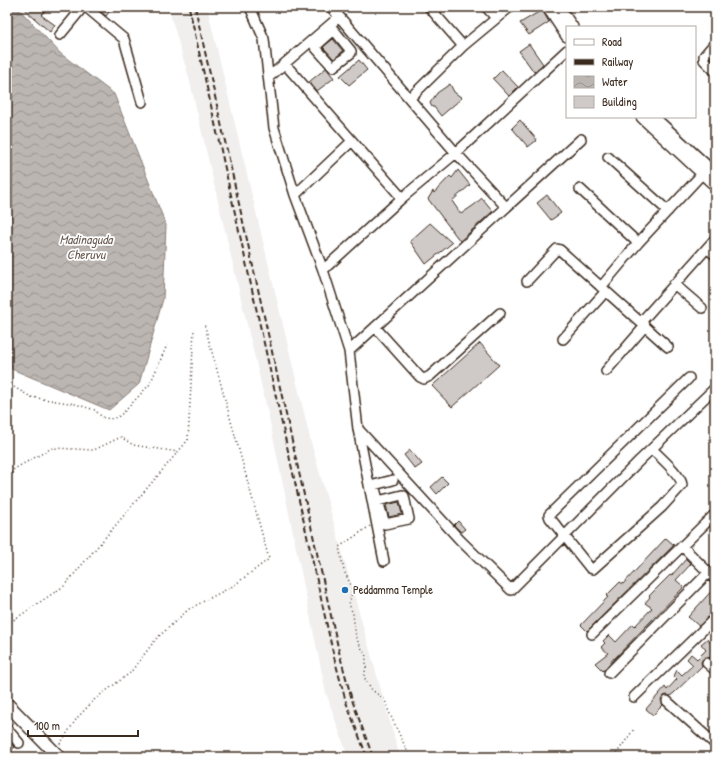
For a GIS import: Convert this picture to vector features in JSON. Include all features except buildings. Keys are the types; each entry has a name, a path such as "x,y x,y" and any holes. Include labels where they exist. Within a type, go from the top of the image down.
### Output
{"main road":[{"path":"7,704 53,754"},
{"path":"7,712 10,727 53,754"}],"street":[{"path":"60,35 85,7 124,39 142,102"},
{"path":"250,7 264,39 274,128 295,196 323,270 349,351 358,429 376,500 385,555"},
{"path":"331,7 456,153 506,207"},
{"path":"429,7 463,46"},
{"path":"486,7 496,18"},
{"path":"410,98 463,46 510,7"},
{"path":"548,7 566,34"},
{"path":"558,7 571,26"},
{"path":"269,77 318,40 334,30 341,19"},
{"path":"334,30 351,53 332,67 315,48 315,46 318,40 341,19"},
{"path":"715,43 704,56 704,60 715,71"},
{"path":"323,270 402,198 456,153 566,51"},
{"path":"285,64 402,198"},
{"path":"643,118 715,185"},
{"path":"654,118 715,174"},
{"path":"349,351 581,139"},
{"path":"295,196 352,140"},
{"path":"608,158 668,211"},
{"path":"563,339 604,289 638,243 702,174"},
{"path":"580,189 638,243"},
{"path":"606,370 674,284 715,239"},
{"path":"707,248 715,256"},
{"path":"527,281 557,249 668,347"},
{"path":"674,284 702,308"},
{"path":"375,327 420,377 427,379 500,313"},
{"path":"652,448 682,482 680,488 662,507 593,569 590,568 549,515 689,378"},
{"path":"358,429 460,540 511,590 652,448 715,388"},
{"path":"372,486 393,480"},
{"path":"376,500 404,496 410,518 408,520 386,525 378,519"},
{"path":"592,634 715,514"},
{"path":"682,546 715,580"},
{"path":"609,673 708,572"},
{"path":"634,697 715,618"},
{"path":"707,663 715,670"},
{"path":"667,701 715,744"},
{"path":"10,727 19,743"}],"path":[{"path":"53,754 77,718 95,698 130,673 156,639 189,609 233,586 269,559 204,323"},
{"path":"7,622 9,624 64,586 188,440 194,329"},
{"path":"7,383 31,397 76,404 95,410 102,417 110,419 118,417 124,412 150,384 167,345"},
{"path":"7,480 14,469 52,448 94,450 121,437 133,445 178,452"},
{"path":"378,519 339,547 344,571 353,589 349,604 354,614 356,638 366,656 364,677 372,690 385,700 410,757"},
{"path":"614,757 634,729"}],"shaded area":[{"path":"168,7 207,7 311,442 400,757 348,757 326,693 270,422 189,78"}],"water":[{"name":"Madinaguda Cheruvu","path":"7,7 17,7 61,54 114,94 166,225 163,299 139,384 109,410 7,367"}],"railway":[{"path":"189,7 334,657 346,702 367,757"},
{"path":"195,7 340,656 352,700 373,757"}],"place":[{"name":"Peddamma Temple","path":"345,590"}]}
